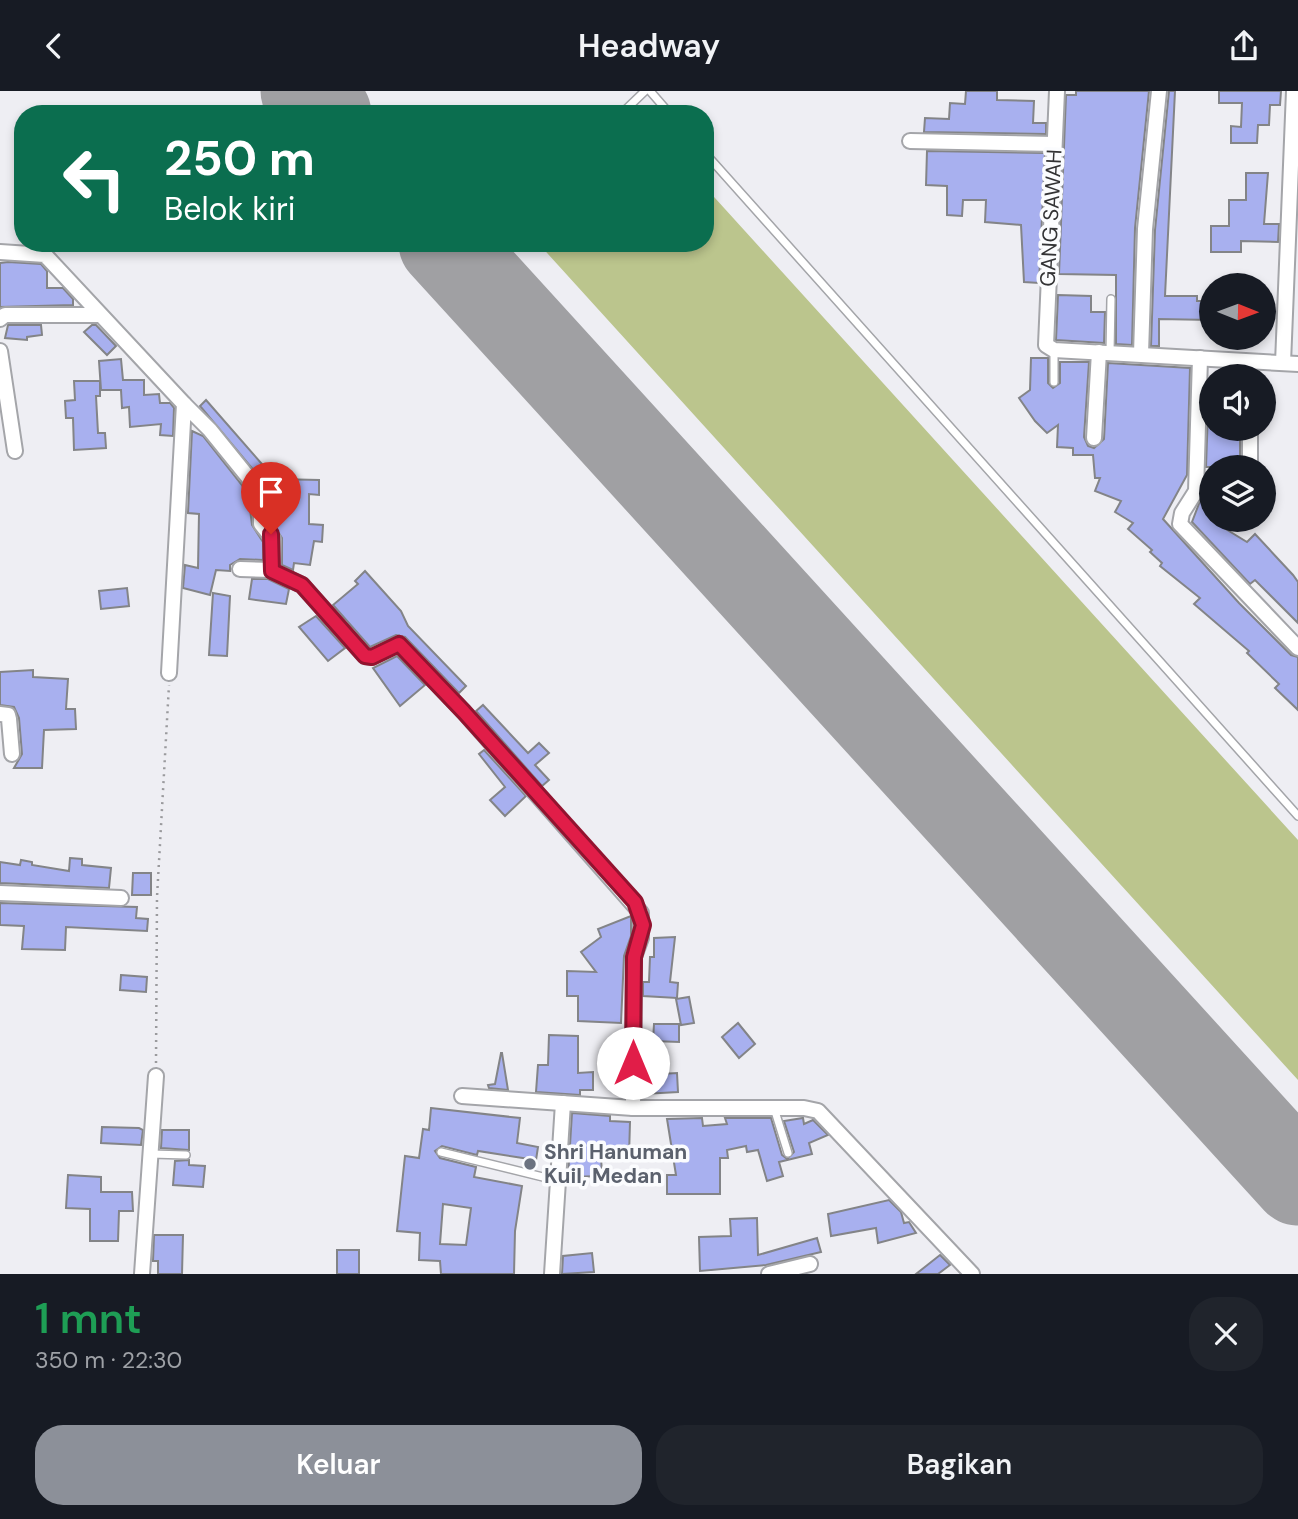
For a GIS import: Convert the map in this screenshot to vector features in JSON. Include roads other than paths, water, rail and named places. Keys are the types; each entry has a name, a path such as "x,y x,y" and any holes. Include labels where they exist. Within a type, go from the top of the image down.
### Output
{"street":[{"name":"GANG SAWAH","path":"1050,347 1057,91"},
{"path":"1140,354 1145,229 1159,91"},
{"path":"1283,363 1294,91"},
{"path":"910,141 1055,144"},
{"path":"0,252 45,255 210,430 260,493 261,524 273,539 272,571"},
{"path":"0,319 5,315 99,315"},
{"path":"1050,347 1200,358 1228,364"},
{"path":"0,351 15,451"},
{"path":"1094,438 1105,352"},
{"path":"1200,358 1196,491 1182,513 1180,524 1298,648"},
{"path":"1276,364 1298,364"},
{"path":"169,673 184,404"},
{"path":"240,569 272,571 302,585 365,656 372,657 399,644 635,902 643,925 634,957 633,1108"},
{"path":"0,714 9,719 12,754"},
{"path":"0,893 121,898"},
{"path":"142,1274 156,1076"},
{"path":"461,1096 633,1108 811,1109 825,1117 972,1274"},
{"path":"552,1274 563,1103"},
{"path":"769,1274 810,1264"}],"lane":[{"path":"631,105 647,91 661,105"},
{"path":"714,163 1298,816"},
{"path":"1105,352 1111,299"},
{"path":"1050,347 1054,382"},
{"path":"774,1108 788,1153"},
{"path":"441,1152 560,1181"},
{"path":"150,1154 186,1155"}],"place":[{"name":"Shri Hanuman Kuil, Medan","path":"530,1164"}]}
